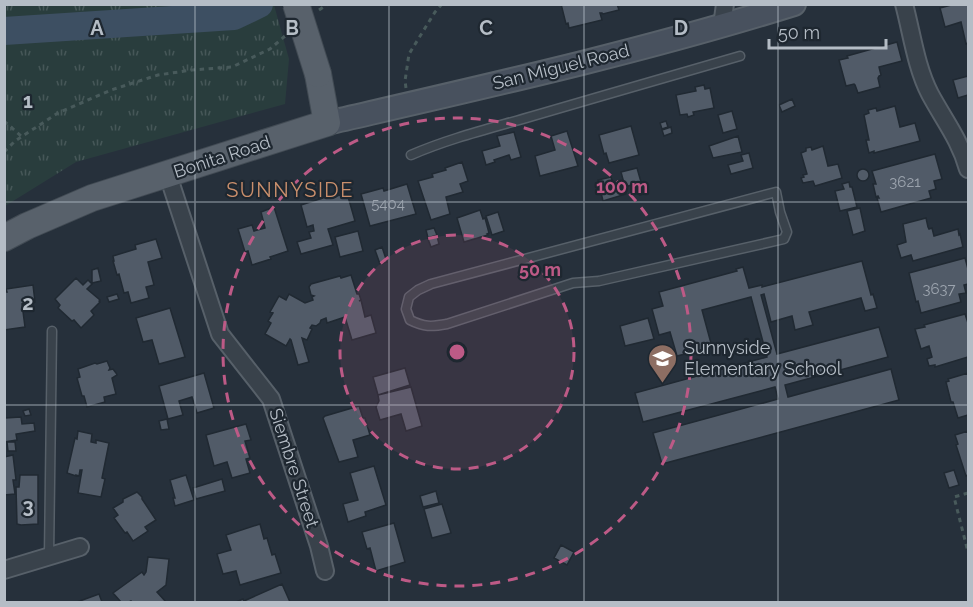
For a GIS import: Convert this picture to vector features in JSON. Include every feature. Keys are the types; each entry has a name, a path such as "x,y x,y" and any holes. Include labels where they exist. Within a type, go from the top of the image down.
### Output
{"main road":[{"path":"307,7 327,123"},
{"name":"Bonita Road","path":"4,238 92,198 327,123"}],"street":[{"name":"San Miguel Road","path":"327,123 541,73 724,15 794,4"},
{"path":"904,4 917,61 929,93 964,152 969,169"},
{"name":"Siembre Street","path":"168,175 220,334 271,399 325,571"},
{"path":"4,570 80,547"}],"lane":[{"path":"411,155 487,129 740,56"},
{"path":"776,192 787,232 784,239 599,281 573,283 447,324 421,326 410,320 406,309 409,297 431,284 776,192"},
{"path":"49,557 52,331"}],"path":[{"path":"307,7 328,4"},
{"path":"408,105 405,81 409,54 442,4"},
{"path":"4,152 21,136 58,114 111,90 158,75 192,69 232,67 270,50 289,33"},
{"path":"4,121 21,136"},
{"path":"969,493 954,497 969,552"}],"green space":[{"path":"5,4 274,5 289,59 285,104 76,162 5,206"}],"building":[{"path":"561,4 617,4 619,10 600,13 602,20 569,28"},
{"path":"955,4 968,4 968,43 966,44 961,22 945,27 940,8"},
{"path":"897,42 902,61 879,67 880,87 858,93 854,84 846,86 839,60"},
{"path":"968,76 968,95 958,98 953,80"},
{"path":"704,85 705,89 710,88 714,108 693,112 694,115 688,117 687,114 680,115 676,95 696,91 695,87"},
{"path":"792,99 795,106 782,112 779,105"},
{"path":"895,106 900,127 915,123 920,141 869,153 864,115 869,113 868,110 876,108 877,111"},
{"path":"732,111 737,129 723,133 718,115"},
{"path":"666,121 668,127 662,129 660,123"},
{"path":"631,126 639,155 609,163 599,135"},
{"path":"671,127 672,133 664,136 662,130"},
{"path":"567,131 578,166 540,176 535,156 555,150 551,136"},
{"path":"514,132 521,157 511,160 509,155 486,165 482,151 500,146 497,136"},
{"path":"738,136 742,152 713,158 709,146"},
{"path":"823,146 828,166 838,164 842,178 815,186 813,181 803,183 801,178 807,174 801,153 806,151 806,148 811,147 812,150"},
{"path":"749,153 753,168 731,174 728,165 743,161 741,155"},
{"path":"935,154 942,179 934,181 936,189 929,191 931,198 881,212 877,198 879,198 876,197 873,184 876,184 872,171"},
{"path":"462,162 468,181 460,184 463,192 446,197 450,214 431,220 418,181 433,177 432,174"},
{"path":"637,168 641,182 625,187 621,172"},
{"path":"863,169 869,175 863,181 857,175"},
{"path":"611,177 615,190 625,187 626,194 603,201 598,180"},
{"path":"849,182 857,207 840,211 835,191 844,189 842,184"},
{"path":"407,184 416,214 370,226 361,194 383,188 384,191"},
{"path":"646,188 647,193 640,195 639,190"},
{"path":"347,193 355,221 328,229 333,245 301,254 297,242 311,238 309,232 314,231 313,225 307,227 301,205 332,195 333,197"},
{"path":"274,207 288,251 252,265 248,251 245,252 238,229 252,225 254,231 265,228 261,212"},
{"path":"860,208 865,231 853,235 847,211"},
{"path":"480,210 483,219 485,218 488,235 464,242 457,218"},
{"path":"498,212 504,231 492,235 486,216"},
{"path":"926,218 928,227 932,228 934,236 958,229 963,247 913,261 911,255 901,258 897,245 906,242 903,224"},
{"path":"434,228 437,235 428,238 426,230"},
{"path":"358,231 363,251 340,257 335,237"},
{"path":"437,236 439,244 431,247 428,239"},
{"path":"156,239 162,258 148,262 154,285 146,287 149,298 131,303 128,292 124,293 119,274 117,275 113,256 136,249 135,245"},
{"path":"382,247 387,262 380,264 375,250"},
{"path":"965,258 968,284 964,285 966,293 959,294 961,302 921,313 909,273"},
{"path":"862,261 877,308 865,311 861,298 809,312 813,325 795,330 792,316 771,322 764,294 761,295 777,354 879,327 888,357 785,385 788,397 891,369 899,400 662,464 653,433 778,399 775,387 643,422 635,393 767,357 751,297 702,310 712,347 677,356 670,332 659,335 652,309 663,306 659,292 737,271 736,269 743,267 749,288 762,285 762,287"},
{"path":"98,268 101,281 92,283 92,270"},
{"path":"351,275 365,317 371,315 376,333 352,340 345,317 327,323 326,318 321,320 316,326 312,325 307,340 302,338 309,362 298,365 290,339 286,346 265,334 271,323 268,321 273,313 270,312 279,296 286,300 289,294 305,303 313,300 314,296 311,295 309,287 311,284"},
{"path":"76,278 83,285 88,280 92,284 87,289 100,300 91,311 94,315 81,328 58,308 60,305 55,299"},
{"path":"33,285 35,302 22,304 25,327 4,330 4,292 7,292 6,289"},
{"path":"117,294 119,299 109,302 107,297"},
{"path":"170,308 185,357 159,364 152,340 143,342 136,318"},
{"path":"965,314 968,323 968,357 935,367 935,365 929,366 927,359 932,357 929,346 921,349 915,329"},
{"path":"648,318 654,339 625,346 620,326"},
{"path":"107,361 109,370 113,369 117,375 112,378 116,394 104,397 105,402 87,407 77,378 80,377 78,369"},
{"path":"405,368 410,385 378,395 373,377"},
{"path":"204,373 214,408 197,413 192,397 179,401 183,415 168,419 159,386"},
{"path":"968,373 968,415 958,418 946,382 949,381 948,379"},
{"path":"411,387 422,426 406,431 401,414 380,420 376,407 379,401 378,395"},
{"path":"359,406 370,435 353,440 358,457 339,462 323,418"},
{"path":"29,409 31,415 25,416 23,411"},
{"path":"21,417 22,424 34,423 35,431 16,434 17,440 4,442 5,418"},
{"path":"167,419 169,429 161,430 159,421"},
{"path":"246,424 251,440 245,441 250,458 246,459 250,473 232,478 227,462 214,466 206,435"},
{"path":"78,431 92,434 91,442 96,443 96,440 109,443 101,497 78,493 82,470 79,476 67,473"},
{"path":"968,431 968,475 966,476 955,435"},
{"path":"7,442 15,442 16,451 8,451"},
{"path":"13,455 15,494 4,495 4,457"},
{"path":"374,466 386,505 365,512 366,516 348,522 343,504 358,500 350,473"},
{"path":"954,470 959,485 949,488 944,473"},
{"path":"20,475 38,475 38,524 17,524 16,487 19,487"},
{"path":"186,475 194,500 175,506 170,480"},
{"path":"222,479 225,491 196,499 193,488"},
{"path":"436,491 439,503 423,507 420,496"},
{"path":"137,492 156,520 145,527 148,531 133,541 114,518 118,515 113,508 123,502 123,499"},
{"path":"442,504 451,533 432,538 424,509"},
{"path":"394,523 405,562 376,571 370,548 367,549 362,532"},
{"path":"260,524 264,539 267,538 272,555 275,554 281,573 240,585 236,571 223,574 217,554 231,550 226,535"},
{"path":"561,545 574,552 567,565 554,558"},
{"path":"148,557 169,559 166,585 157,592 166,602 121,602 113,593 142,572 144,575"},
{"path":"282,584 290,602 236,602 243,599 244,601"},
{"path":"99,594 102,602 77,602"}],"waterway":[{"path":"4,31 234,16 259,4"}],"place":[{"name":"Sunnyside Elementary School","path":"663,384"}],"district":[{"name":"SUNNYSIDE","path":"290,190"}]}
